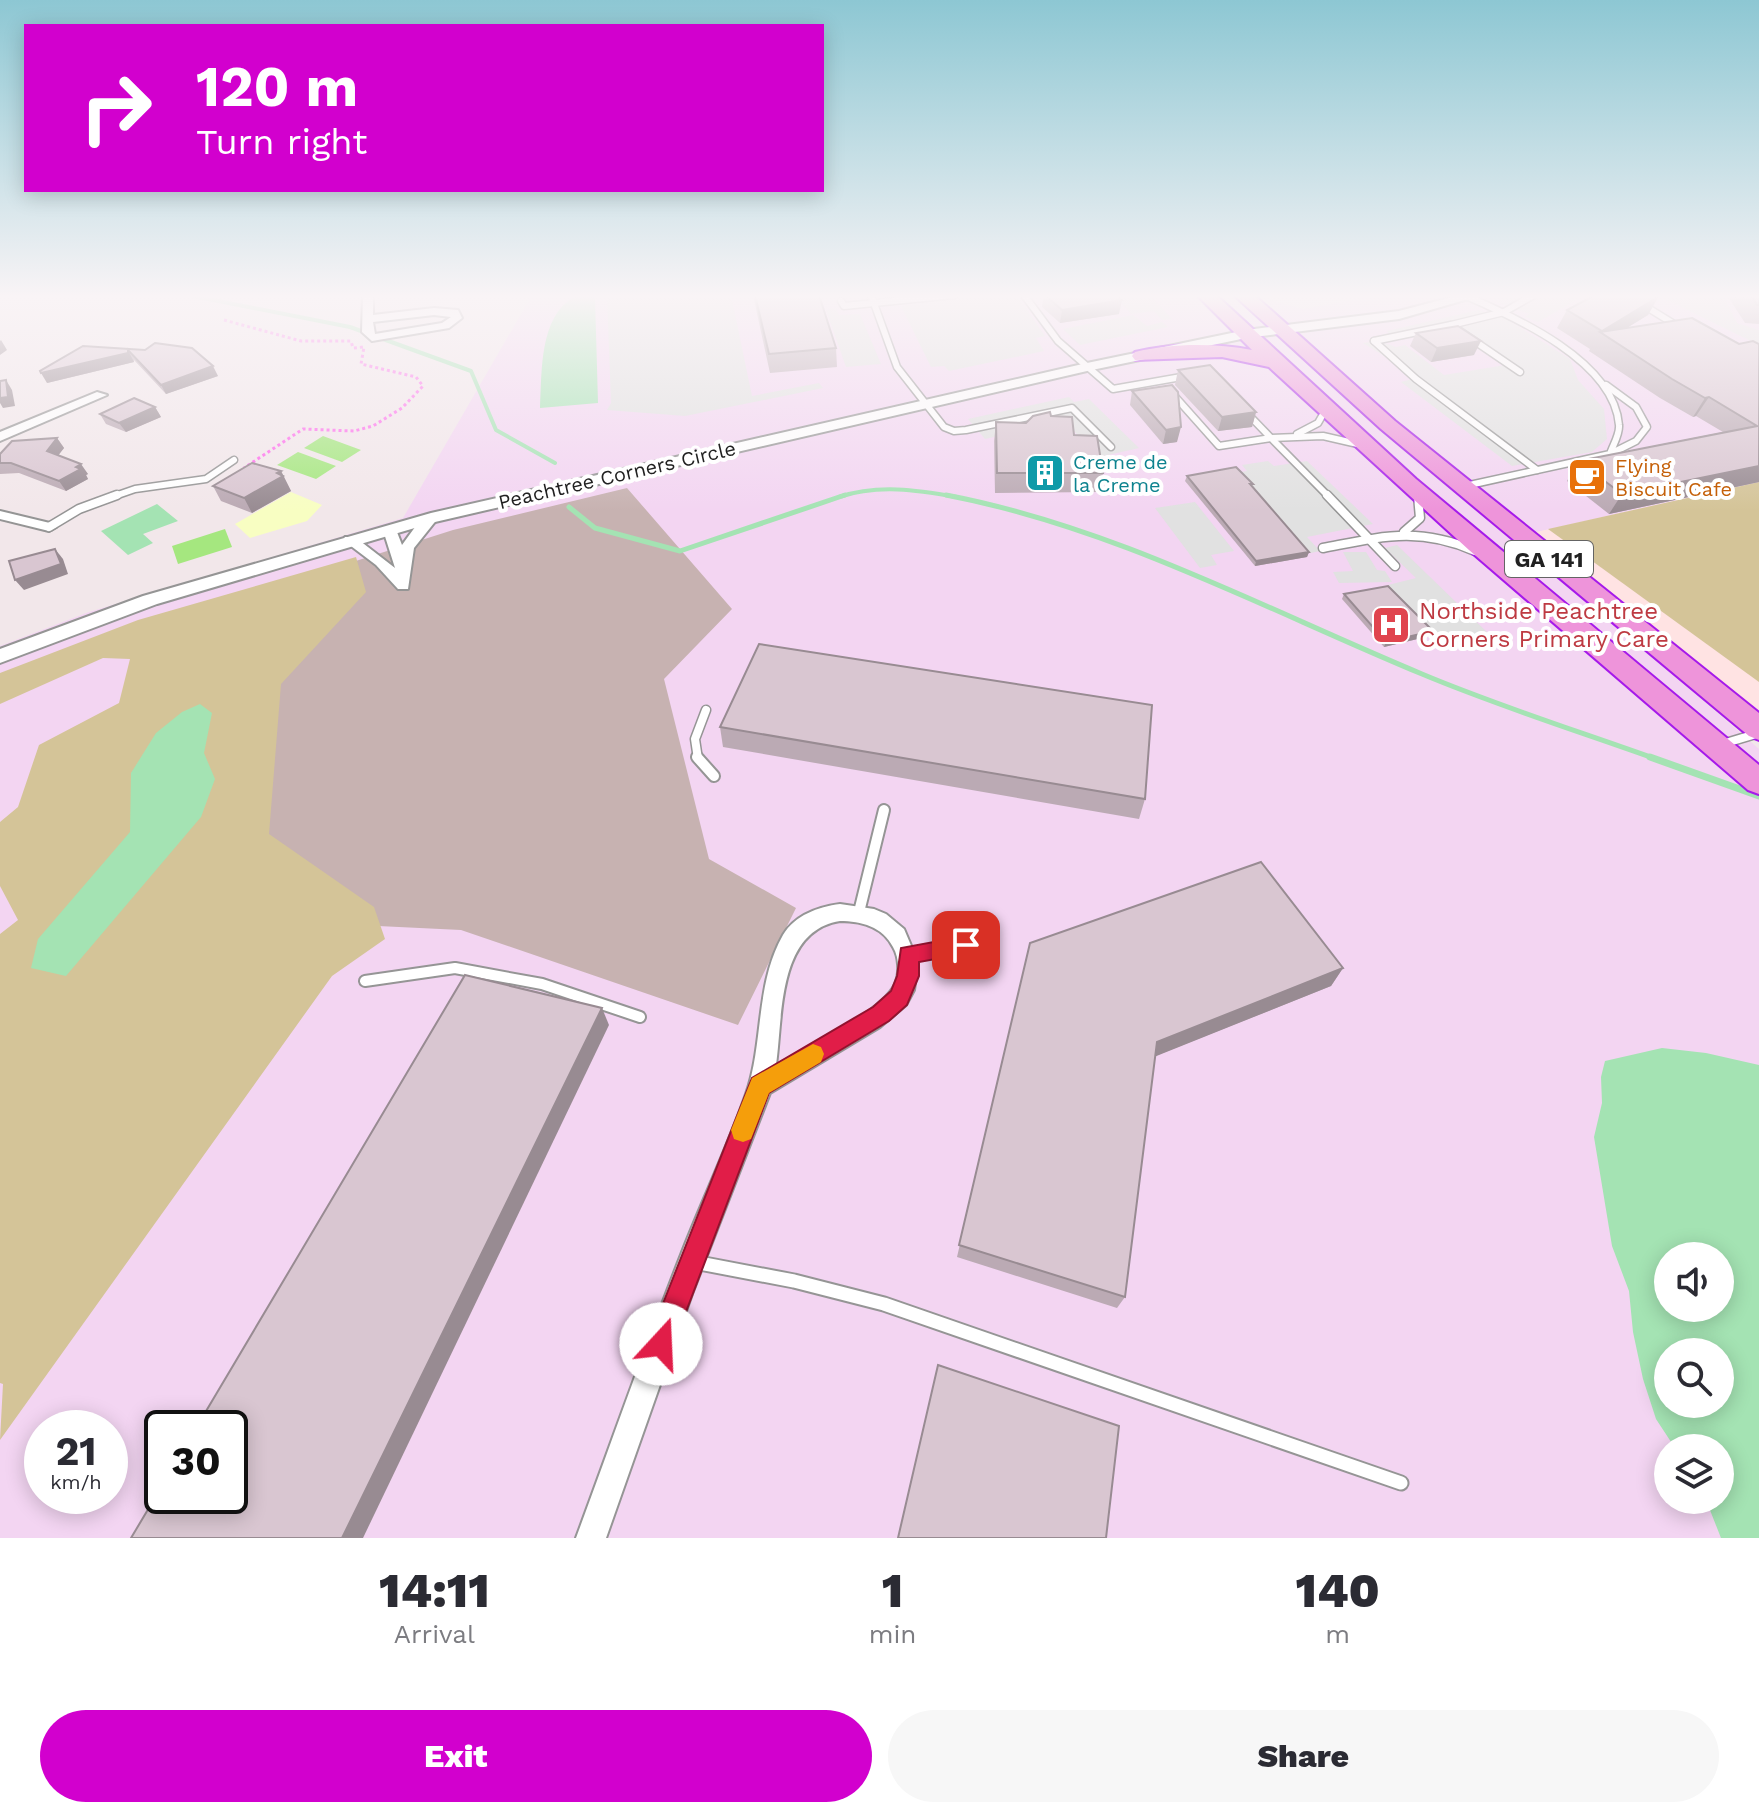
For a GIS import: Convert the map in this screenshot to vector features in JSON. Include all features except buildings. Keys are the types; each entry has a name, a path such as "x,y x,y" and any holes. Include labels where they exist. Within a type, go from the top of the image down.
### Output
{"highway":[{"name":"GA 141","path":"1280,367 1499,564 1746,741"},
{"name":"GA 141","path":"1324,367 1746,741 1759,782"},
{"path":"1478,546 1515,565 1568,601 1746,741"}],"street":[{"name":"Peachtree Corners Circle","path":"0,656 150,600 431,518 1087,367"},
{"path":"0,437 101,395"},
{"path":"0,515 49,527"},
{"path":"400,563 416,534 431,518"},
{"path":"350,540 381,562 403,586 390,530"},
{"path":"591,1538 691,1261 760,1086 784,955 794,935 812,920 835,912 859,912 881,920 898,935 908,955 908,976 899,998 881,1014 760,1086"}],"lane":[{"path":"897,367 944,427 954,431 1072,408 1111,447"},
{"path":"1087,367 1113,389 1192,375"},
{"path":"1402,367 1537,470"},
{"path":"1512,367 1520,372"},
{"path":"1586,367 1601,382 1616,405 1621,434 1610,454"},
{"path":"1160,381 1219,446 1294,435 1323,436 1366,446"},
{"path":"1462,487 1610,454 1642,438 1647,427 1642,413 1629,399 1601,382"},
{"path":"1239,405 1395,566"},
{"path":"1294,435 1318,423 1326,409"},
{"path":"49,527 79,509 135,489 206,479 234,460"},
{"path":"1323,548 1404,532 1418,522 1422,514 1418,493"},
{"path":"1404,532 1461,544 1499,564"},
{"path":"706,710 692,744 697,761 714,776"},
{"path":"859,912 884,810"},
{"path":"908,955 966,945"},
{"path":"365,981 455,968 542,984 640,1017"},
{"path":"691,1261 794,1281 884,1304 1401,1483"}],"path":[{"path":"234,475 303,429 313,426 353,431 376,425 423,386 416,377 373,367"}],"shaded area":[{"path":"490,367 1759,367 1759,482 1515,537 1759,749 1759,1538 0,1538 0,646 89,612 403,518"},
{"path":"542,367 597,367 598,403 540,408"},
{"path":"610,367 746,367 752,396 819,383 823,388 685,416 607,410 611,403"},
{"path":"945,367 969,367 949,371"},
{"path":"1399,367 1433,367 1444,375 1495,367 1573,367 1578,380 1604,409 1607,439 1592,452 1512,466 1401,382 1412,379"},
{"path":"1069,397 1074,402 1089,399 1139,448 1099,457 1064,421 985,439 968,419"},
{"path":"1268,461 1274,466 1307,461 1373,524 1307,537 1320,551 1311,553 1235,473 1247,471 1242,465"},
{"path":"1759,482 1759,729 1514,537"},
{"path":"1759,482 1759,682 1548,529"},
{"path":"627,488 732,609 664,679 709,859 796,908 738,1025 461,930 232,919 293,581 453,530"},
{"path":"291,492 322,505 307,521 250,538 235,524"},
{"path":"1195,502 1234,551 1211,555 1217,565 1200,568 1155,508"},
{"path":"157,504 178,521 143,534 153,543 128,555 101,531"},
{"path":"1397,545 1490,635 1447,644 1388,585 1416,578 1385,548"},
{"path":"1343,552 1366,552 1377,570 1385,571 1392,582 1339,583 1333,572 1353,571"},
{"path":"356,557 366,592 281,684 269,834 374,907 385,939 332,976 0,1440 3,1384 0,1383 0,934 18,920 0,886 0,822 18,807 39,745 119,703 130,659 103,658 0,704 0,673 138,620"},
{"path":"200,704 212,713 204,753 215,779 201,817 66,976 31,968 38,939 130,832 131,773 156,733 182,712"},
{"path":"1662,1048 1706,1053 1759,1065 1759,1538 1721,1538 1712,1514 1734,1514 1734,1434 1666,1434 1656,1419 1734,1418 1734,1338 1654,1338 1654,1413 1633,1332 1629,1291 1612,1246 1594,1137 1602,1103 1601,1077 1605,1061"}],"green space":[{"path":"323,436 361,450 342,462 304,448"},
{"path":"298,452 336,466 316,479 277,465"},
{"path":"225,529 232,547 178,564 172,546"}],"waterway":[{"path":"459,367 471,371 496,430 555,463"},
{"path":"840,497 883,489 950,496"},
{"path":"840,497 845,495"},
{"path":"946,495 950,496"},
{"path":"950,496 957,497"},
{"path":"950,496 1069,527 1129,549 1451,686 1656,759"},
{"path":"569,507 595,528 680,551 840,497"},
{"path":"1650,757 1759,796"}],"slow traffic":[{"path":"743,1130 760,1086 813,1054"}],"place":[{"name":"Creme de la Creme","path":"1045,473"},
{"name":"Flying Biscuit Cafe","path":"1587,477"},
{"name":"Northside Peachtree Corners Primary Care","path":"1391,625"}],"route":[{"path":"661,1344 760,1086 881,1014 899,998 908,976 908,955 966,945"}]}
